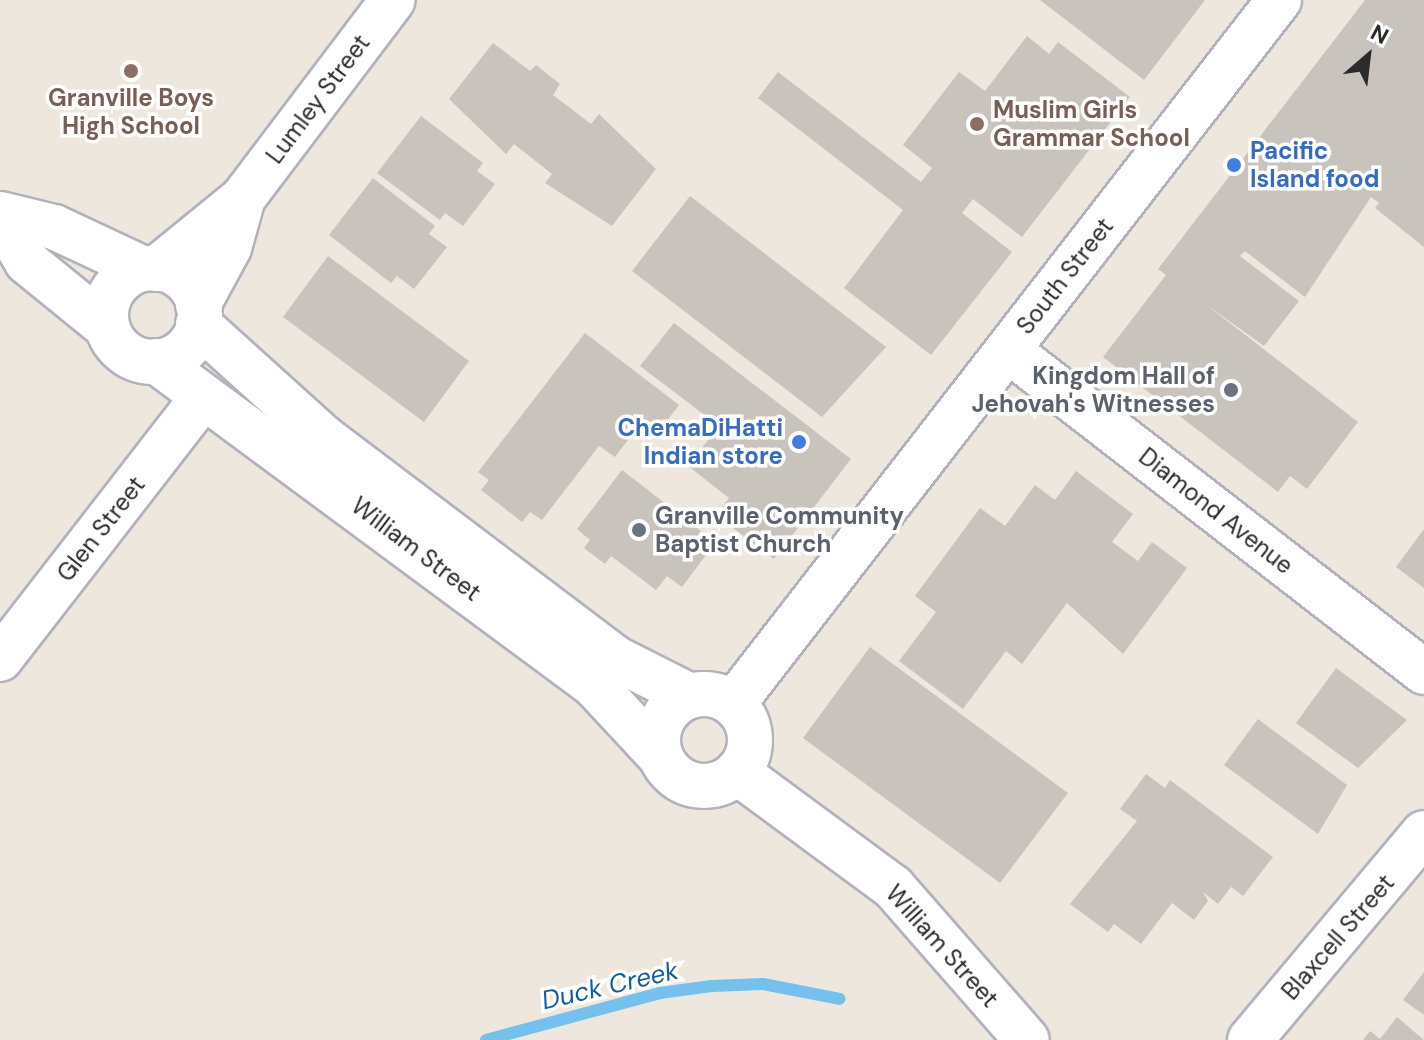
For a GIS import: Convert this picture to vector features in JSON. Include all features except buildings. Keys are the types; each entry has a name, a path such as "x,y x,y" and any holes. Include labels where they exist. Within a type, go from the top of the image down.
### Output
{"street":[{"name":"Lumley Street","path":"150,269 243,198 393,0"},
{"name":"South Street","path":"733,704 1279,0"},
{"name":"Lumley Street","path":"198,314 229,248 243,198"},
{"path":"0,215 54,227 186,282 198,314 179,354 156,361 123,352 107,327 27,262 0,215"},
{"path":"107,327 116,285 150,269"},
{"name":"William Street","path":"198,314 323,437 603,649 690,696"},
{"name":"Diamond Avenue","path":"1008,350 1424,672"},
{"name":"William Street","path":"156,361 201,400 320,476 583,676 660,756"},
{"name":"Glen Street","path":"0,659 201,400"},
{"path":"690,696 733,704 749,729 737,772 694,784 660,756 666,712 690,696"},
{"name":"William Street","path":"737,772 893,887 1027,1040"},
{"name":"Blaxcell Street","path":"1250,1040 1424,833"}],"waterway":[{"name":"Duck Creek","path":"486,1040 660,993 712,986 763,984 840,999"}],"place":[{"name":"Granville Boys High School","path":"131,71"},
{"name":"Muslim Girls Grammar School","path":"977,124"},
{"name":"Pacific Island food","path":"1234,165"},
{"name":"Kingdom Hall of Jehovah's Witnesses","path":"1231,390"},
{"name":"ChemaDiHatti Indian store","path":"799,442"},
{"name":"Granville Community Baptist Church","path":"639,530"}]}
